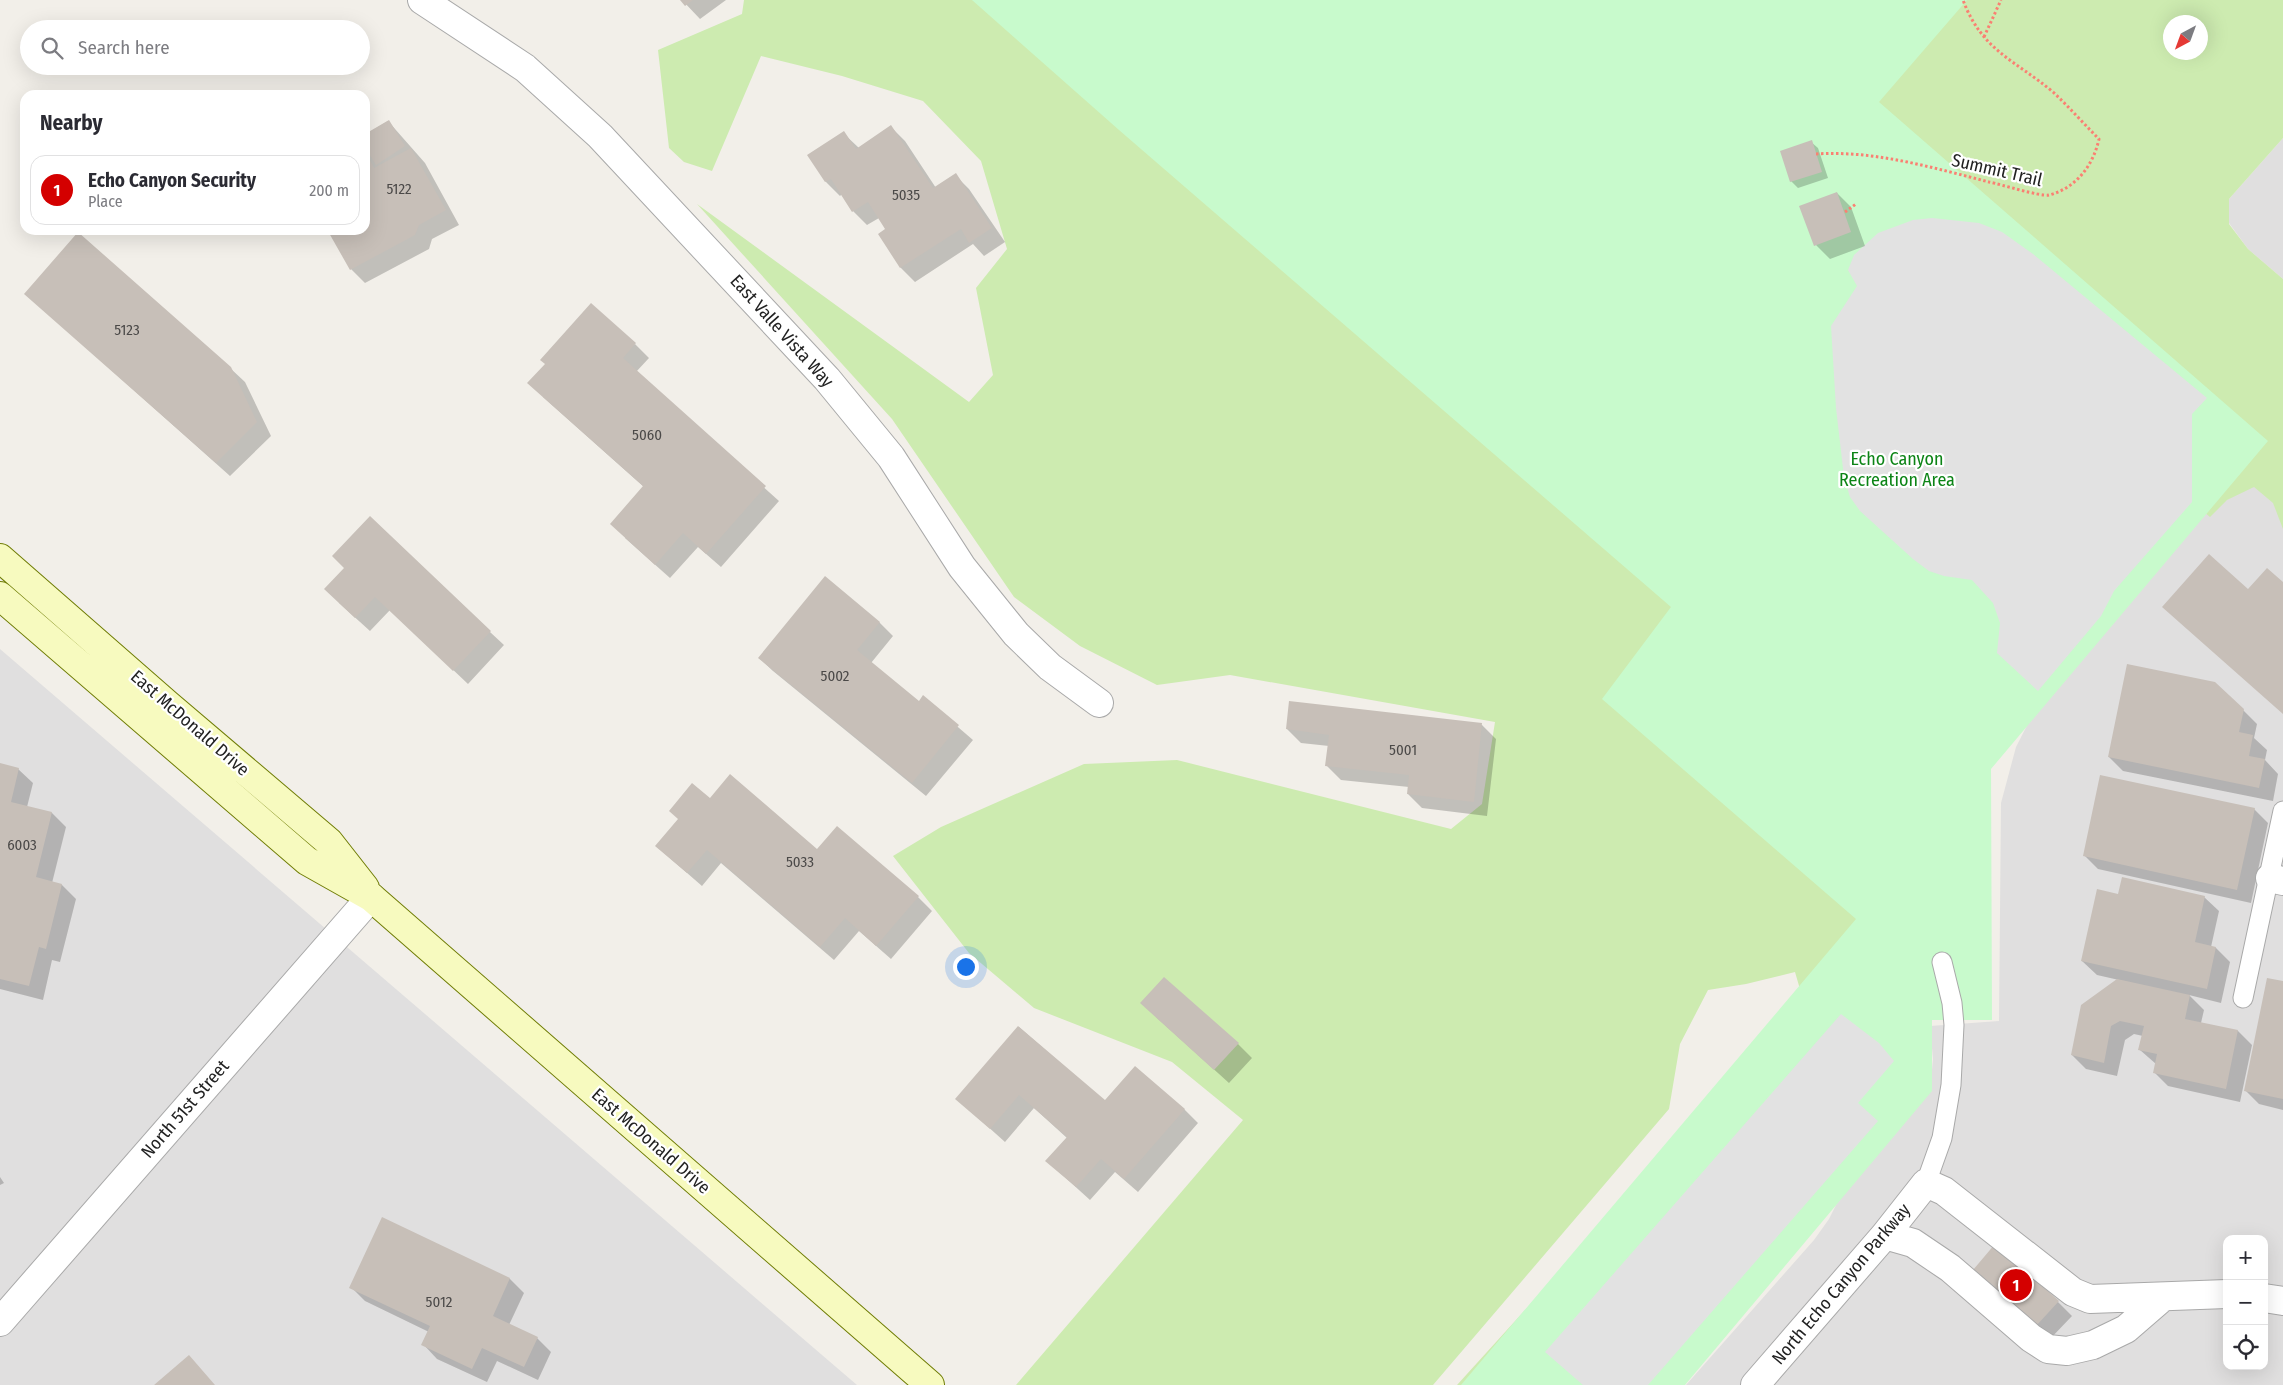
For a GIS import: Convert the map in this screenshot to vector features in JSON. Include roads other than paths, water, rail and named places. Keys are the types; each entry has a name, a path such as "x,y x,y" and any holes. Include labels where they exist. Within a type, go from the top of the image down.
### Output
{"street":[{"name":"East Valle Vista Way","path":"422,0 525,68 600,136 827,379 891,457 962,567 1016,634 1050,667 1099,703"},
{"name":"East McDonald Drive","path":"0,558 329,842 372,898 930,1385"},
{"name":"East McDonald Drive","path":"0,596 307,861 372,898"},
{"path":"148,724 167,704"},
{"name":"North 51st Street","path":"0,1322 372,898"},
{"path":"1926,1183 1944,1191 2074,1292 2090,1299 2223,1294"},
{"name":"North Echo Canyon Parkway","path":"1755,1385 1885,1235 1926,1183"},
{"path":"1885,1235 1912,1243 1934,1258 2031,1338 2048,1349 2067,1351 2093,1345 2126,1329 2163,1297"},
{"path":"2268,1299 2283,1301"}],"lane":[{"path":"2243,998 2276,880 2283,811"},
{"path":"1926,1183 1942,1138 1951,1085 1954,1017 1942,962"}],"place":[{"name":"Echo Canyon Security","path":"2016,1285"}],"park label":[{"name":"Echo Canyon Recreation Area","path":"1897,469"}]}
